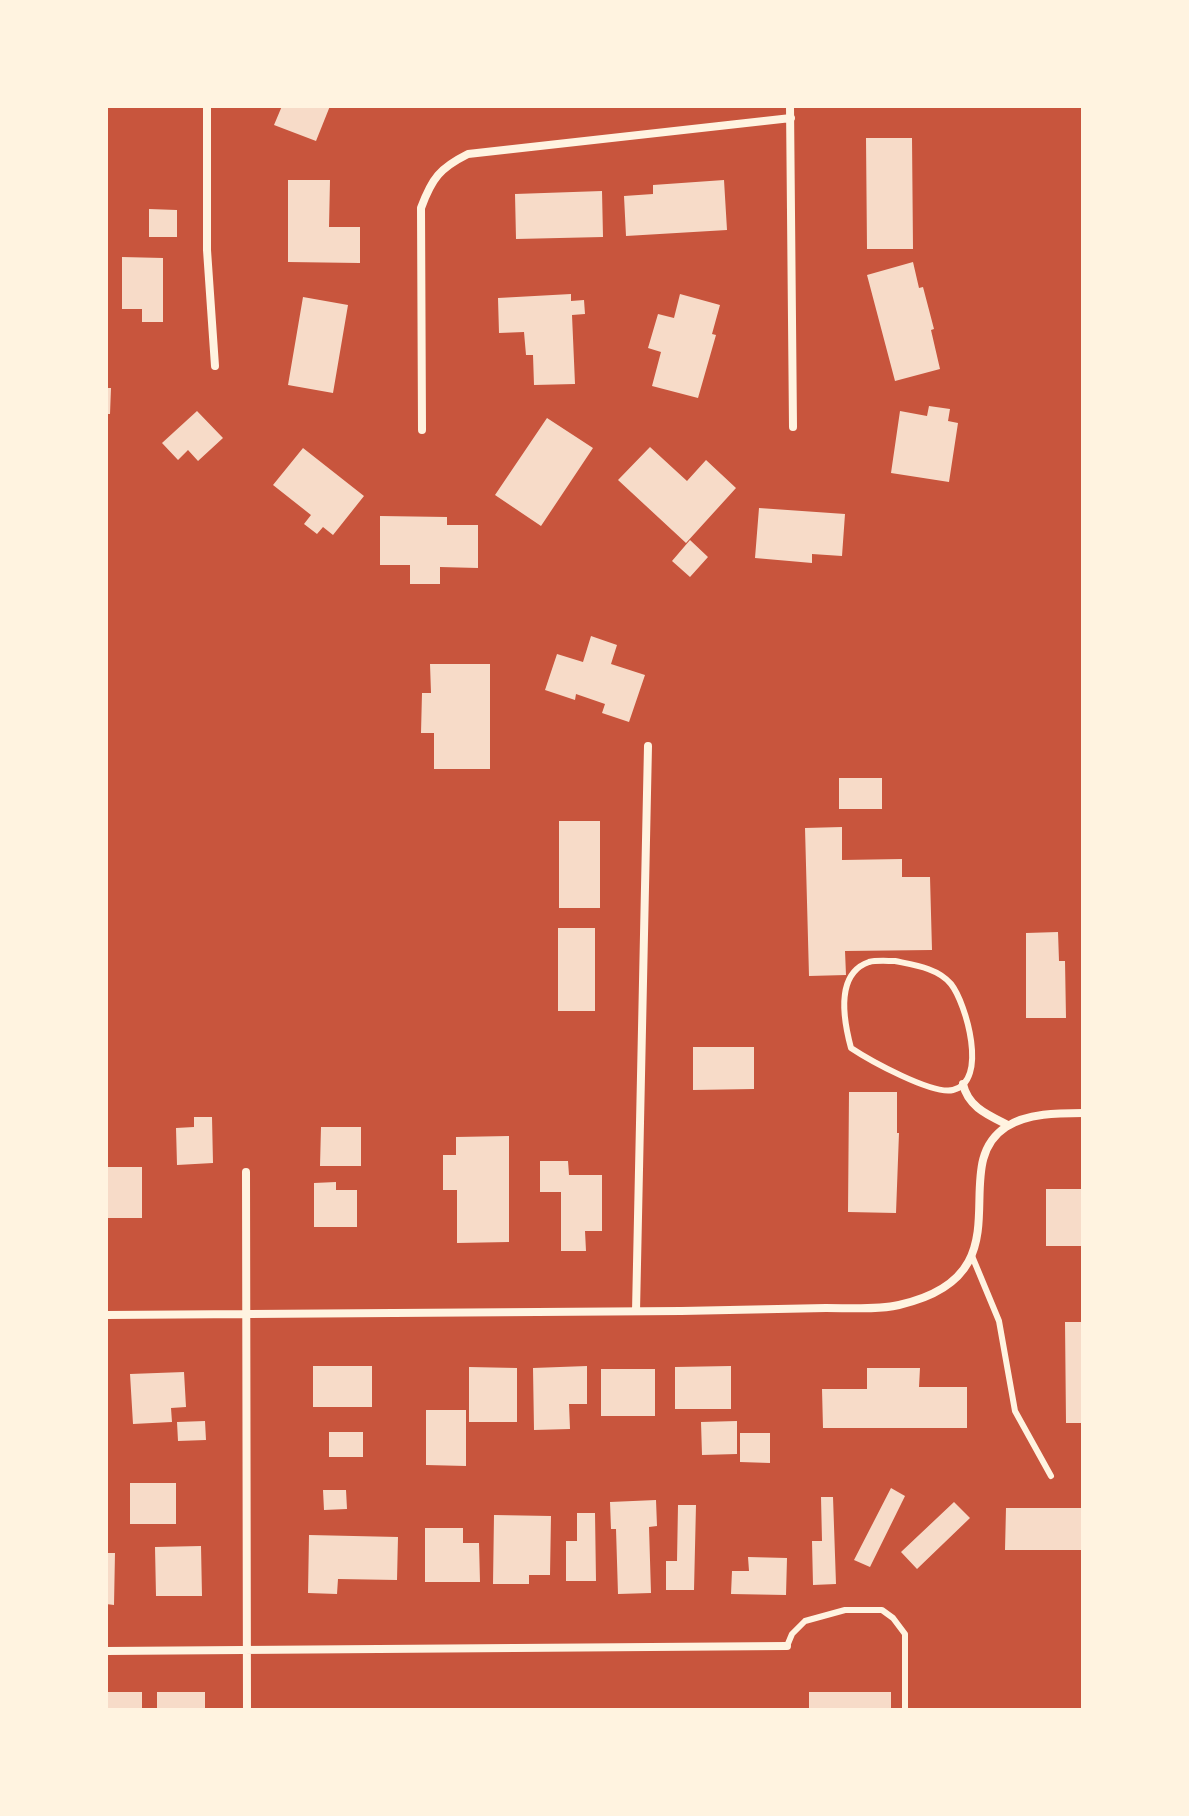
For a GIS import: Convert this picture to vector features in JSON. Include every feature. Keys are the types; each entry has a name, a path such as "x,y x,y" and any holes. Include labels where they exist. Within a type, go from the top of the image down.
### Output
{"street":[{"path":"207,106 207,250 215,366"},
{"path":"790,106 793,427"},
{"path":"422,430 421,208 429,186 441,170 468,154 791,118"},
{"path":"636,1311 648,746"},
{"path":"963,1084 965,1095 973,1104 1008,1125"},
{"path":"106,1315 888,1307 931,1295 954,1280 972,1256 978,1231 984,1155 994,1138 1008,1125 1034,1117 1083,1113"},
{"path":"246,1172 247,1710"},
{"path":"106,1651 787,1646"}],"lane":[{"path":"895,961 926,967 951,983 965,1013 972,1040 972,1067 963,1084 953,1090 927,1087 851,1048 843,1000 850,978 868,963 895,961"},
{"path":"972,1256 999,1321 1015,1411 1051,1476"},
{"path":"787,1646 792,1634 805,1621 845,1610 882,1610 893,1618 905,1634 905,1710"}],"building":[{"path":"282,106 330,106 316,141 274,125"},
{"path":"866,138 912,138 913,249 867,249"},
{"path":"288,180 330,180 329,227 360,227 360,263 288,262"},
{"path":"724,180 727,230 626,236 624,196 653,194 653,185"},
{"path":"602,191 603,237 516,239 515,194"},
{"path":"149,209 177,210 177,237 149,237"},
{"path":"122,257 163,258 163,322 142,322 142,309 122,309"},
{"path":"913,262 934,329 931,330 940,369 895,381 867,275"},
{"path":"571,294 571,301 584,300 585,314 572,315 575,384 534,385 533,355 526,355 524,332 499,333 498,298"},
{"path":"680,294 720,305 712,334 716,335 698,398 652,386 661,352 648,348 658,314 674,318"},
{"path":"303,297 348,305 333,393 288,385"},
{"path":"106,388 111,388 110,414 106,414"},
{"path":"929,406 950,409 948,421 958,423 949,482 891,473 900,411 927,416"},
{"path":"197,411 223,438 198,461 188,450 178,460 162,443"},
{"path":"547,418 593,448 541,526 495,495"},
{"path":"650,447 687,481 706,460 736,488 686,543 618,480"},
{"path":"303,448 364,496 333,535 323,527 317,534 304,524 311,515 273,485"},
{"path":"759,508 845,514 842,556 812,554 812,563 755,558"},
{"path":"380,516 447,517 447,525 478,525 478,568 440,567 440,584 410,584 410,565 380,565"},
{"path":"690,540 708,557 690,577 672,561"},
{"path":"591,636 617,645 611,664 645,675 629,722 602,713 605,704 576,694 575,700 545,690 557,654 583,662"},
{"path":"430,664 490,664 490,769 434,769 434,733 421,733 422,693 431,693"},
{"path":"839,778 882,778 882,809 839,809"},
{"path":"559,821 600,821 600,908 559,908"},
{"path":"842,827 842,860 902,859 902,877 930,877 932,950 845,951 846,975 809,976 805,828"},
{"path":"558,928 595,928 595,1011 558,1011"},
{"path":"1058,932 1059,961 1065,961 1066,1018 1026,1018 1026,933"},
{"path":"693,1047 754,1047 754,1089 693,1090"},
{"path":"849,1092 897,1092 896,1213 848,1212"},
{"path":"194,1117 212,1117 213,1163 177,1165 176,1128 194,1127"},
{"path":"321,1127 361,1127 361,1166 320,1166"},
{"path":"509,1136 509,1242 457,1243 457,1190 443,1190 443,1155 456,1155 456,1137"},
{"path":"540,1161 568,1161 569,1175 602,1175 602,1231 585,1231 586,1251 561,1251 561,1192 540,1192"},
{"path":"106,1167 142,1167 142,1218 106,1218"},
{"path":"336,1182 336,1190 357,1190 357,1227 314,1227 314,1183"},
{"path":"1046,1189 1083,1189 1083,1246 1046,1246"},
{"path":"1065,1322 1083,1322 1083,1423 1066,1423"},
{"path":"313,1366 372,1366 372,1407 313,1407"},
{"path":"587,1366 587,1404 569,1404 570,1429 534,1430 533,1368"},
{"path":"731,1366 731,1409 675,1409 675,1367"},
{"path":"469,1367 517,1368 517,1422 469,1422"},
{"path":"867,1368 920,1368 919,1387 967,1387 967,1428 823,1428 822,1389 867,1389"},
{"path":"601,1369 655,1369 655,1416 601,1416"},
{"path":"184,1372 186,1407 171,1408 172,1422 133,1424 130,1374"},
{"path":"426,1410 466,1410 466,1466 426,1465"},
{"path":"205,1421 206,1440 178,1441 177,1422"},
{"path":"737,1421 737,1454 702,1455 701,1422"},
{"path":"329,1432 363,1432 363,1457 329,1457"},
{"path":"740,1433 770,1433 770,1463 740,1462"},
{"path":"130,1483 176,1483 176,1524 130,1524"},
{"path":"891,1488 905,1496 870,1567 854,1560"},
{"path":"323,1490 346,1490 347,1509 324,1510"},
{"path":"821,1497 833,1497 836,1584 813,1585 812,1541 822,1541"},
{"path":"656,1500 657,1526 649,1527 651,1593 618,1594 616,1529 611,1529 610,1502"},
{"path":"954,1502 970,1518 917,1569 901,1552"},
{"path":"678,1505 696,1505 694,1590 666,1590 666,1561 677,1561"},
{"path":"1006,1508 1083,1508 1083,1550 1005,1550"},
{"path":"577,1513 595,1513 596,1581 566,1581 566,1541 577,1541"},
{"path":"494,1515 551,1516 550,1575 529,1575 529,1584 493,1584"},
{"path":"425,1528 463,1528 463,1543 479,1543 480,1582 425,1582"},
{"path":"309,1535 398,1537 397,1580 338,1579 337,1594 308,1593"},
{"path":"201,1546 202,1596 156,1596 155,1547"},
{"path":"106,1553 115,1553 114,1605 106,1604"},
{"path":"748,1557 787,1558 786,1595 731,1594 732,1571 749,1571"},
{"path":"106,1692 142,1692 142,1710 106,1710"},
{"path":"157,1692 205,1692 205,1710 157,1710"},
{"path":"809,1692 891,1692 891,1710 809,1710"}]}
